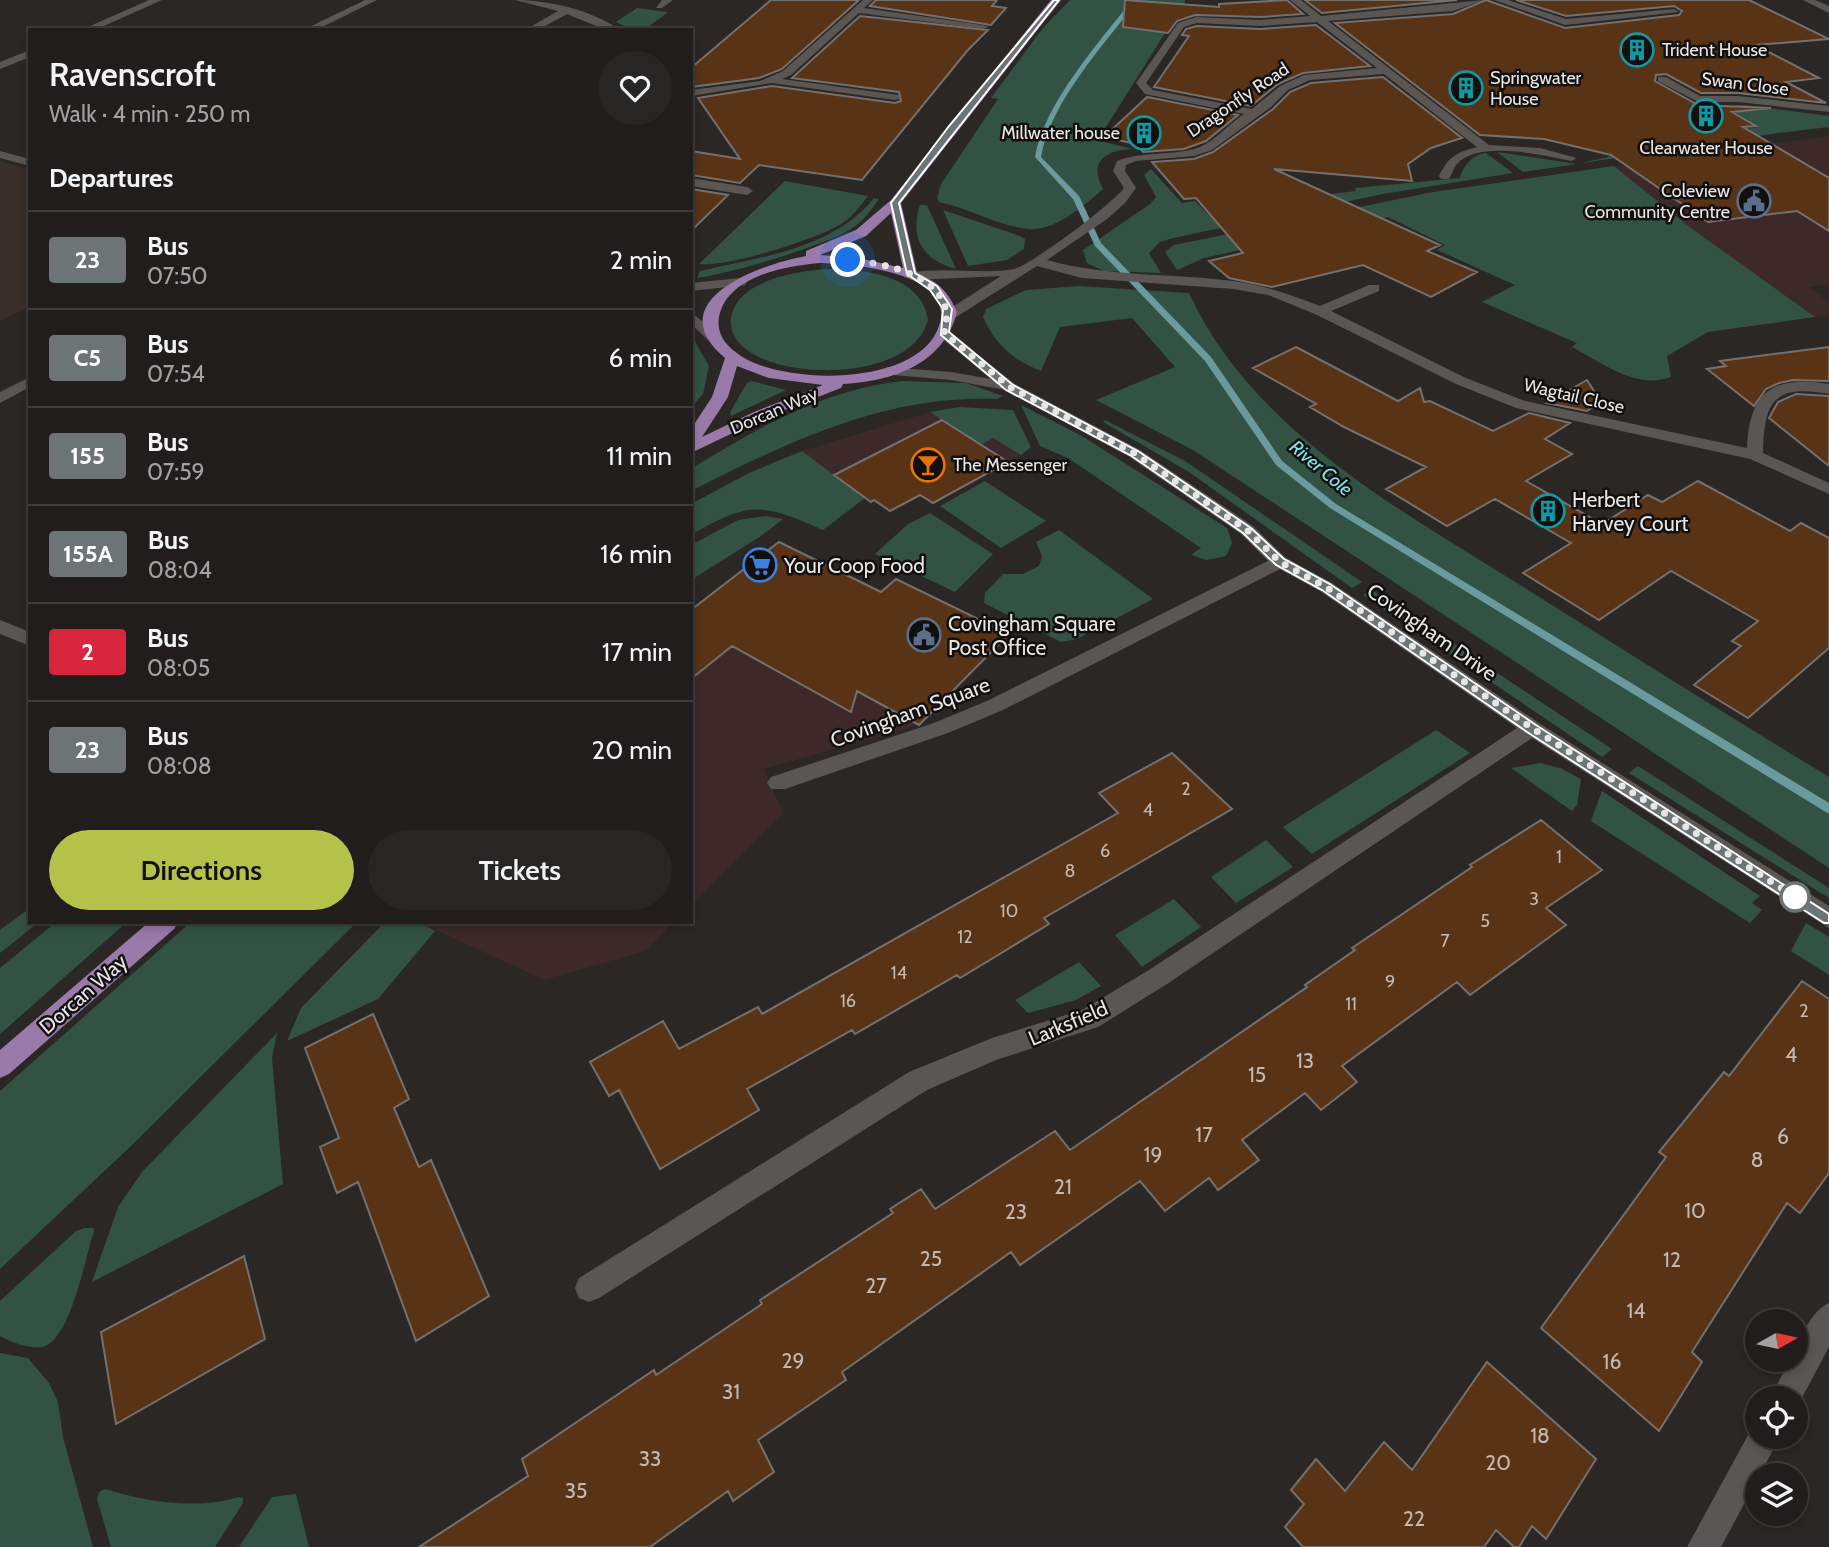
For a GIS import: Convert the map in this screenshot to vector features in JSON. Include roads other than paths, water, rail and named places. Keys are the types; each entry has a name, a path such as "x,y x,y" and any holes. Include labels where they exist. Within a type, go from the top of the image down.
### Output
{"main road":[{"path":"783,263 848,260 887,266 913,275 940,296 948,316 944,333 922,356 887,371 858,377 816,380 789,378 759,370 733,357 714,338 710,324 713,311 721,299 740,282 783,263 855,236 895,203 951,128 1056,0"},
{"path":"895,203 913,275"},
{"name":"Dorcan Way","path":"693,438 720,397 733,357"},
{"name":"Dorcan Way","path":"693,446 792,401 858,377"},
{"name":"Dorcan Way","path":"0,1066 164,924"}],"street":[{"path":"91,28 158,0"},
{"path":"313,28 372,0"},
{"path":"520,0 566,10 610,28"},
{"path":"775,81 868,0"},
{"path":"1295,0 1383,71 1487,149"},
{"path":"1254,113 1149,92 1141,83 1181,25 1187,22 1248,23 1320,19 1453,8 1479,0"},
{"path":"1499,0 1565,22 1674,12"},
{"path":"1808,0 1829,10"},
{"path":"534,28 566,10"},
{"path":"857,10 984,26"},
{"path":"0,66 28,55"},
{"name":"Dragonfly Road","path":"948,316 1013,272 1036,261 1117,205 1130,188 1119,171 1121,163 1133,158 1201,151 1284,88 1308,77 1383,71"},
{"name":"Swan Close","path":"1662,79 1698,99 1738,99 1829,109"},
{"path":"693,93 775,81 895,97"},
{"path":"1445,176 1449,163 1455,157 1487,149 1530,150 1571,158"},
{"path":"0,154 28,162"},
{"path":"693,182 747,191"},
{"name":"Wagtail Close","path":"1036,261 1070,272 1254,288 1292,298 1461,381 1521,405 1755,455 1829,489"},
{"name":"Dragonfly Road","path":"913,275 1013,272"},
{"path":"693,287 740,282"},
{"path":"1320,311 1374,288"},
{"path":"693,318 714,338"},
{"name":"Covingham Drive","path":"944,333 1010,387 1134,453 1247,530 1280,562 1326,587 1532,728 1829,918"},
{"name":"Covingham Drive","path":"887,371 951,376 1010,387"},
{"path":"0,398 28,382"},
{"path":"1755,455 1756,418 1769,395 1791,385 1829,389"},
{"name":"Covingham Square","path":"778,783 941,728 996,705 1280,562"},
{"path":"0,626 28,639"},
{"name":"Larksfield","path":"589,1287 918,1081 992,1051 1089,1018 1158,978 1532,728"},
{"path":"1792,1386 1829,1318"},
{"path":"1703,1547 1757,1449"}],"waterway":[{"name":"River Cole","path":"1135,0 1061,100 1049,122 1038,157 1076,198 1098,244 1208,359 1279,463 1333,506 1829,809"}],"place":[{"name":"Trident House","path":"1637,50"},
{"name":"Springwater House","path":"1466,88"},
{"name":"Clearwater House","path":"1706,116"},
{"name":"Millwater house","path":"1144,133"},
{"name":"Coleview Community Centre","path":"1754,201"},
{"name":"The Messenger","path":"928,465"},
{"name":"Herbert Harvey Court","path":"1548,511"},
{"name":"Your Coop Food","path":"760,565"},
{"name":"Covingham Square Post Office","path":"924,635"}]}
